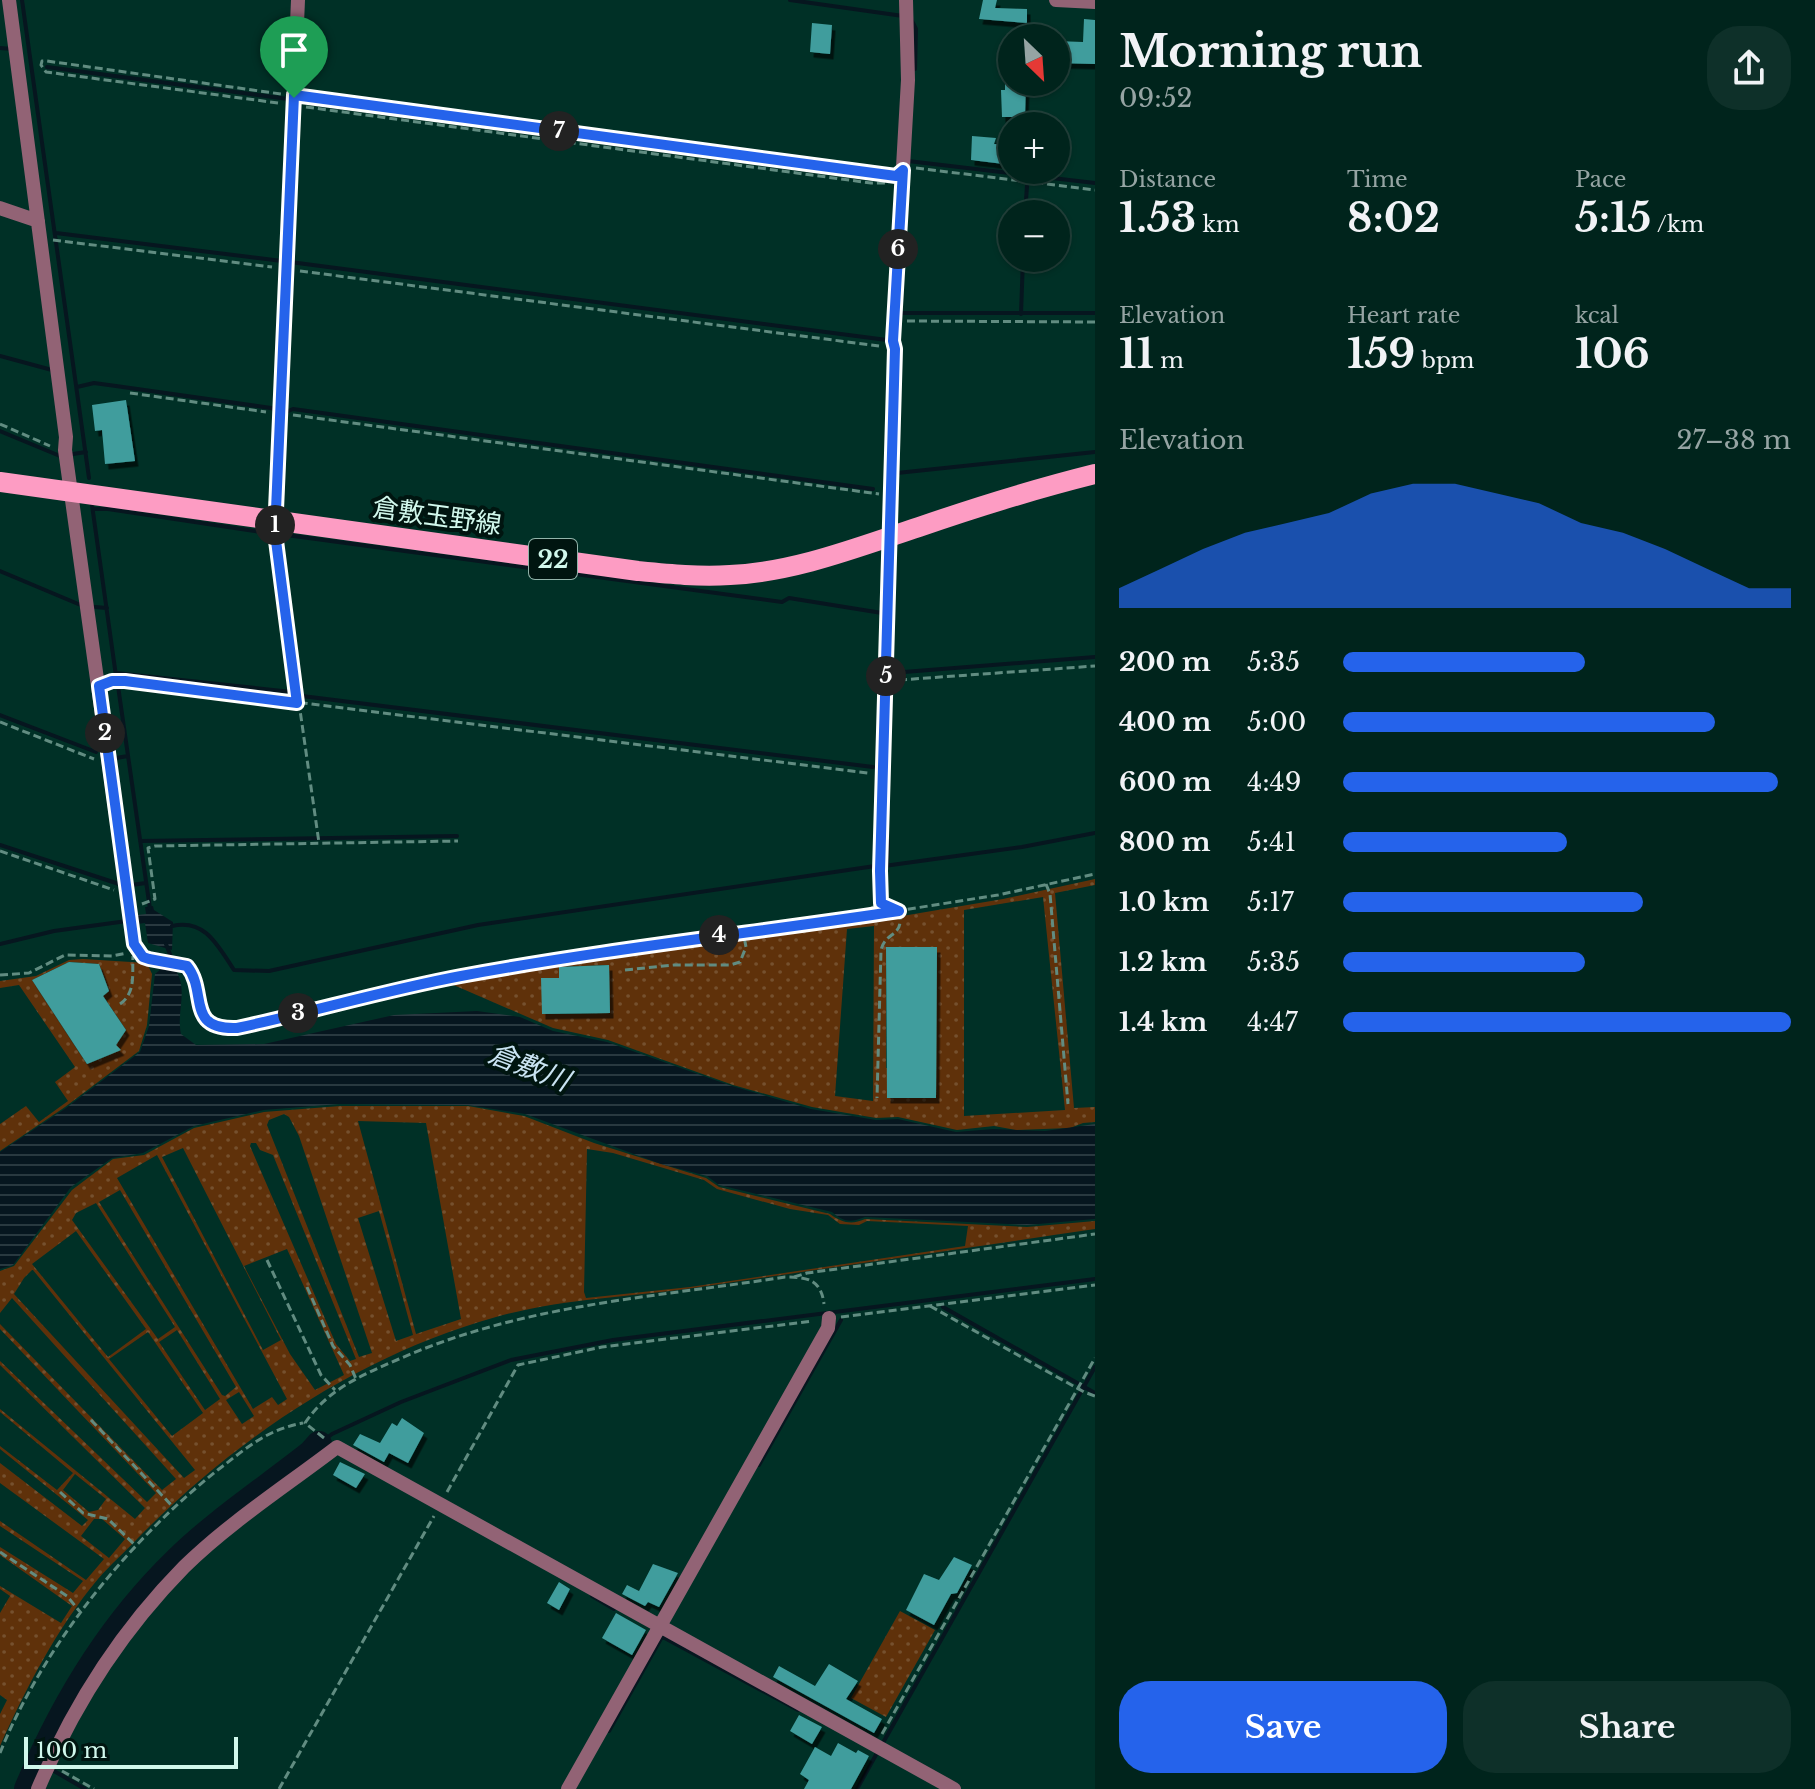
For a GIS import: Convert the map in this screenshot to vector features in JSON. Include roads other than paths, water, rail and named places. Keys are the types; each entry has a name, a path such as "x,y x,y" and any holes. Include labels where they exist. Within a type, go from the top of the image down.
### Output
{"main road":[{"name":"倉敷玉野線","path":"0,482 684,576 781,569 996,500 1095,474"}],"street":[{"path":"9,0 66,454 134,944"},
{"path":"276,520 298,0"},
{"path":"1056,0 1095,2"},
{"path":"880,866 893,341 908,80 906,12"},
{"path":"0,208 38,221"},
{"path":"568,1789 828,1328 827,1314"},
{"path":"38,1789 74,1712 102,1667 166,1587 205,1549 337,1447 438,1508 954,1789"}],"water":[{"path":"153,906 154,910 173,922 172,950 148,943 145,923 138,924 137,915 146,914 145,907"},
{"name":"倉敷川","path":"162,968 175,969 179,977 182,993 181,1034 196,1045 264,1044 394,1015 477,1011 520,1017 553,1031 607,1042 732,1086 811,1109 876,1120 898,1119 956,1132 993,1129 1045,1131 1095,1124 1095,1219 1027,1225 865,1217 847,1220 832,1212 719,1185 707,1176 661,1164 525,1114 468,1105 339,1104 264,1110 194,1126 143,1153 112,1158 71,1187 13,1265 0,1269 0,1152 66,1108 140,1052 149,1026 155,974"}],"waterway":[{"path":"22,0 89,478"},
{"path":"790,0 903,16"},
{"path":"911,19 916,29 915,69"},
{"path":"0,48 12,49"},
{"path":"47,67 288,99"},
{"path":"297,100 885,180"},
{"path":"908,161 1095,183"},
{"path":"1026,200 1027,186"},
{"path":"56,233 282,261"},
{"path":"290,262 887,340"},
{"path":"1021,314 1022,272"},
{"path":"900,313 1095,313"},
{"path":"0,356 52,370"},
{"path":"77,387 94,383 277,410"},
{"path":"286,412 293,409 873,489"},
{"path":"0,431 60,456 86,452"},
{"path":"897,473 1095,452"},
{"path":"92,505 116,676"},
{"path":"94,509 261,532"},
{"path":"279,534 782,602 789,598 882,613"},
{"path":"0,571 83,606 107,608"},
{"path":"891,673 1095,657"},
{"path":"116,673 292,692"},
{"path":"118,686 150,909"},
{"path":"302,696 873,767"},
{"path":"0,715 96,752"},
{"path":"116,758 128,756"},
{"path":"884,866 1022,847 1095,833"},
{"path":"140,841 457,836"},
{"path":"887,866 888,841"},
{"path":"0,845 122,885"},
{"path":"172,926 193,926 202,930 216,943 234,970 269,971 478,925 875,866"},
{"path":"131,885 146,883"},
{"path":"0,944 54,931 127,921"},
{"path":"166,944 171,957"},
{"path":"319,1444 332,1434 401,1402 511,1360 613,1340 1095,1279"},
{"path":"943,1307 1095,1393"},
{"path":"759,1465 841,1320"},
{"path":"884,1741 1095,1367"},
{"path":"27,1789 56,1727 90,1667 153,1585 193,1545 319,1444"},
{"path":"592,1596 614,1609"},
{"path":"609,1731 663,1635"},
{"path":"661,1636 798,1710"},
{"path":"857,1789 877,1753"},
{"path":"54,1771 85,1789"}]}
